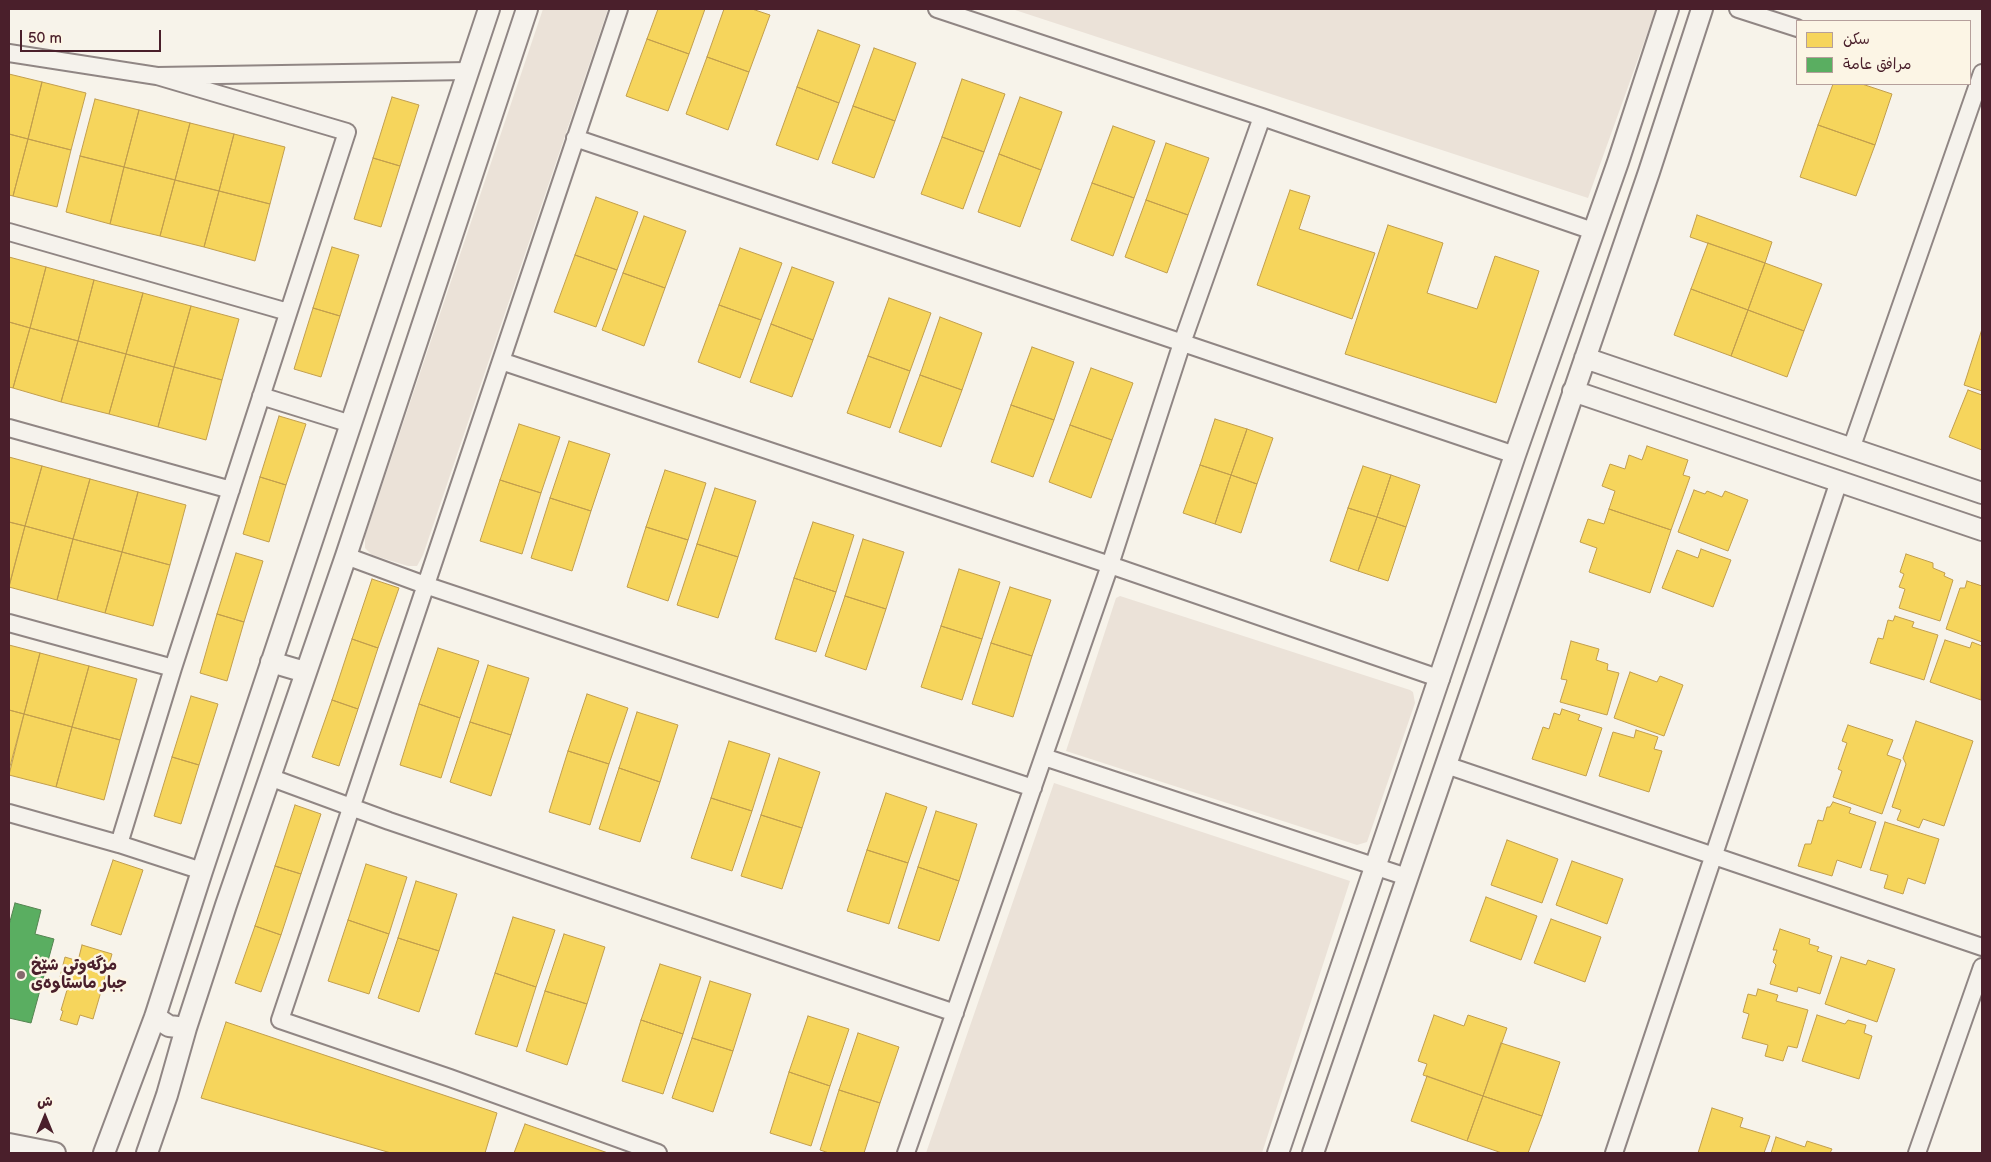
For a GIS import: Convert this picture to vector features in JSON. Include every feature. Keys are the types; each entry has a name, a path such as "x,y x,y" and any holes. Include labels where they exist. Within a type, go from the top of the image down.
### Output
{"street":[{"path":"104,1153 155,1017 202,870 489,9"},
{"path":"147,1153 226,905 272,778 305,672 346,556 527,9"},
{"path":"619,9 280,1020 450,1078 658,1153"},
{"path":"937,9 1262,117 1593,231"},
{"path":"1278,1153 1441,679 1515,456 1618,162 1668,9"},
{"path":"1313,1153 1649,172 1702,9"},
{"path":"1738,9 1796,28"},
{"path":"9,53 157,76 347,132 173,668 119,844"},
{"path":"157,76 468,70"},
{"path":"1851,449 1977,80"},
{"path":"906,1153 1034,788 1110,565 1182,343 1262,117"},
{"path":"575,138 1515,456"},
{"path":"1618,162 1649,172"},
{"path":"9,232 288,312"},
{"path":"1585,358 1982,494"},
{"path":"501,361 1110,565 1441,679"},
{"path":"1573,391 1839,481 1981,525"},
{"path":"261,396 351,424"},
{"path":"9,428 231,490"},
{"path":"1614,1153 1839,481"},
{"path":"346,556 425,585 1034,788"},
{"path":"9,623 173,668"},
{"path":"271,662 305,672"},
{"path":"1044,757 1407,877"},
{"path":"1446,765 1982,947"},
{"path":"272,778 352,807 955,1012"},
{"path":"9,813 202,870"},
{"path":"1917,1153 1982,967"},
{"path":"155,1017 164,1024 186,1028"},
{"path":"9,1144 55,1153"}],"shaded area":[{"path":"543,9 608,9 423,555 417,566 408,566 372,555 365,548 365,536"},
{"path":"1012,9 1656,9 1588,198"},
{"path":"1120,596 1413,692 1415,703 1367,842 1357,845 1066,751 1116,598"},
{"path":"1054,783 1350,881 1262,1153 926,1153"}],"building: سكن":[{"path":"658,9 705,9 689,54 647,39"},
{"path":"724,9 752,9 770,15 749,72 707,57"},
{"path":"818,30 860,45 839,103 797,87"},
{"path":"647,39 689,54 668,111 626,96"},
{"path":"874,48 916,63 895,121 853,106"},
{"path":"707,57 749,72 728,130 686,114"},
{"path":"9,74 42,82 28,139 9,134"},
{"path":"962,79 1005,94 984,152 942,137"},
{"path":"42,82 86,93 71,150 28,139"},
{"path":"1833,85 1865,85 1892,94 1875,145 1818,125"},
{"path":"797,87 839,103 818,160 776,145"},
{"path":"392,97 419,105 400,166 373,158"},
{"path":"1020,97 1062,112 1041,170 999,154"},
{"path":"95,99 139,110 124,167 80,156"},
{"path":"853,106 895,121 874,178 832,163"},
{"path":"139,110 190,123 175,180 124,167"},
{"path":"190,123 234,134 219,191 175,180"},
{"path":"1818,125 1875,145 1856,196 1800,177"},
{"path":"1113,126 1155,141 1134,198 1092,183"},
{"path":"9,134 28,139 13,196 9,195"},
{"path":"234,134 285,147 270,204 219,191"},
{"path":"942,137 984,152 963,209 921,194"},
{"path":"28,139 71,150 57,207 13,196"},
{"path":"1166,143 1209,158 1188,215 1146,200"},
{"path":"999,154 1041,170 1020,227 978,212"},
{"path":"80,156 124,167 110,224 66,212"},
{"path":"373,158 400,166 381,227 354,219"},
{"path":"124,167 175,180 160,236 110,224"},
{"path":"175,180 219,191 204,247 160,236"},
{"path":"1092,183 1134,198 1113,256 1071,240"},
{"path":"1290,190 1310,196 1299,229 1375,253 1352,319 1257,285"},
{"path":"219,191 270,204 255,261 204,247"},
{"path":"596,197 638,212 617,270 575,255"},
{"path":"1146,200 1188,215 1167,273 1125,257"},
{"path":"1697,215 1772,242 1765,263 1690,237"},
{"path":"644,216 686,231 665,288 623,273"},
{"path":"1388,225 1443,243 1427,293 1477,309 1495,256 1539,271 1496,403 1345,354"},
{"path":"1708,243 1765,263 1748,310 1691,289"},
{"path":"332,247 359,255 340,316 313,308"},
{"path":"740,248 782,263 761,320 719,305"},
{"path":"575,255 617,270 596,327 554,312"},
{"path":"9,257 46,267 30,328 9,322"},
{"path":"1765,263 1822,284 1804,331 1748,310"},
{"path":"46,267 94,280 78,341 30,328"},
{"path":"792,267 834,282 813,340 771,324"},
{"path":"623,273 665,288 644,346 602,330"},
{"path":"94,280 143,293 126,354 78,341"},
{"path":"1691,289 1748,310 1731,356 1674,335"},
{"path":"143,293 191,306 174,367 126,354"},
{"path":"889,298 931,313 910,371 868,356"},
{"path":"719,305 761,320 740,378 698,362"},
{"path":"191,306 239,319 222,380 174,367"},
{"path":"313,308 340,316 321,377 294,369"},
{"path":"1748,310 1804,331 1787,377 1731,356"},
{"path":"940,317 982,333 962,390 920,375"},
{"path":"9,322 30,328 13,388 9,387"},
{"path":"771,324 813,340 792,397 750,382"},
{"path":"30,328 78,341 61,402 13,388"},
{"path":"1982,329 1982,391 1964,385"},
{"path":"78,341 126,354 109,414 61,402"},
{"path":"1032,347 1074,362 1054,420 1011,405"},
{"path":"126,354 174,367 158,427 109,414"},
{"path":"868,356 910,371 890,428 847,413"},
{"path":"174,367 222,380 206,440 158,427"},
{"path":"1091,368 1133,383 1112,440 1070,425"},
{"path":"920,375 962,390 941,447 899,432"},
{"path":"1968,390 1982,395 1982,450 1949,437"},
{"path":"1011,405 1054,420 1033,477 991,462"},
{"path":"279,416 306,424 286,485 260,477"},
{"path":"1215,419 1247,429 1231,475 1200,465"},
{"path":"519,424 560,437 541,493 500,480"},
{"path":"1070,425 1112,440 1091,498 1049,482"},
{"path":"1247,429 1273,438 1257,484 1231,475"},
{"path":"569,441 610,454 591,511 550,498"},
{"path":"1647,446 1688,460 1683,475 1690,477 1671,530 1609,509 1615,491 1602,486 1610,464 1625,469 1629,455 1642,460"},
{"path":"9,457 42,466 25,526 9,522"},
{"path":"1200,465 1231,475 1215,524 1183,513"},
{"path":"42,466 90,479 73,539 25,526"},
{"path":"1363,466 1391,475 1377,517 1348,508"},
{"path":"665,470 706,483 688,540 646,527"},
{"path":"1231,475 1257,484 1241,533 1215,524"},
{"path":"1391,475 1420,485 1406,527 1377,517"},
{"path":"260,477 286,485 269,542 243,534"},
{"path":"90,479 138,492 122,552 73,539"},
{"path":"500,480 541,493 522,554 480,541"},
{"path":"715,488 756,501 738,557 697,544"},
{"path":"1694,490 1705,494 1707,491 1722,497 1725,491 1748,500 1728,551 1678,532"},
{"path":"138,492 186,505 170,565 122,552"},
{"path":"550,498 591,511 572,571 531,558"},
{"path":"1348,508 1377,517 1358,571 1330,561"},
{"path":"1609,509 1671,530 1650,593 1589,572 1597,548 1580,542 1588,519 1604,524"},
{"path":"1377,517 1406,527 1388,581 1358,571"},
{"path":"9,522 25,526 9,586"},
{"path":"813,522 854,535 836,592 794,578"},
{"path":"25,526 73,539 57,600 9,587"},
{"path":"646,527 688,540 668,601 627,587"},
{"path":"73,539 122,552 105,613 57,600"},
{"path":"863,539 904,552 886,609 845,596"},
{"path":"697,544 738,557 718,618 677,605"},
{"path":"1701,549 1731,560 1713,607 1662,588 1677,550 1698,558"},
{"path":"122,552 170,565 153,626 105,613"},
{"path":"236,553 263,561 244,622 217,614"},
{"path":"1906,554 1933,563 1933,568 1945,573 1944,576 1953,580 1940,621 1899,608 1905,589 1899,587 1904,574 1900,572"},
{"path":"959,569 1000,582 982,639 941,626"},
{"path":"794,578 836,592 816,652 775,639"},
{"path":"372,579 399,588 378,648 352,639"},
{"path":"1967,581 1982,586 1982,642 1946,629 1960,588 1965,588"},
{"path":"1010,587 1051,600 1032,656 991,643"},
{"path":"845,596 886,609 866,670 825,656"},
{"path":"217,614 244,622 227,681 200,673"},
{"path":"1895,616 1914,622 1912,627 1938,635 1924,680 1870,663 1878,638 1883,639 1888,620 1893,621"},
{"path":"941,626 982,639 962,700 921,687"},
{"path":"352,639 378,648 358,709 332,700"},
{"path":"1945,640 1970,648 1972,642 1982,646 1981,700 1930,682"},
{"path":"1571,641 1599,649 1596,660 1608,664 1607,670 1619,673 1607,715 1560,702 1567,680 1561,679"},
{"path":"991,643 1032,656 1013,717 972,704"},
{"path":"9,645 40,653 24,714 9,710"},
{"path":"438,648 479,661 460,718 419,704"},
{"path":"40,653 89,666 72,727 24,714"},
{"path":"488,665 529,678 511,735 470,722"},
{"path":"89,666 137,679 120,740 72,727"},
{"path":"1630,672 1657,682 1660,676 1683,685 1664,736 1614,718"},
{"path":"587,694 628,708 609,764 568,751"},
{"path":"191,696 218,704 199,765 172,757"},
{"path":"332,700 358,709 339,766 312,757"},
{"path":"419,704 460,718 441,778 400,765"},
{"path":"1562,709 1580,715 1578,720 1602,728 1586,776 1532,759 1543,727 1549,729 1554,713 1560,715"},
{"path":"9,710 24,714 9,770"},
{"path":"637,712 678,725 660,782 619,768"},
{"path":"24,714 72,727 56,787 9,775"},
{"path":"1916,721 1973,741 1944,826 1923,819 1919,828 1897,820 1901,810 1892,807 1906,764 1903,758"},
{"path":"470,722 511,735 491,796 450,782"},
{"path":"1848,725 1893,740 1887,755 1901,760 1882,814 1833,797 1842,771 1838,769 1847,743 1842,741"},
{"path":"72,727 120,740 104,800 56,787"},
{"path":"1636,730 1658,737 1654,749 1662,751 1649,792 1599,776 1613,732 1634,738"},
{"path":"729,741 770,754 752,811 711,798"},
{"path":"568,751 609,764 590,825 549,812"},
{"path":"172,757 199,765 181,824 154,816"},
{"path":"779,758 820,772 802,828 761,815"},
{"path":"619,768 660,782 640,842 599,829"},
{"path":"886,793 927,807 908,863 867,850"},
{"path":"711,798 752,811 732,871 691,858"},
{"path":"1833,802 1851,808 1849,813 1876,822 1861,868 1837,860 1832,876 1798,866 1805,844 1811,844 1818,820 1823,821 1827,807 1830,807"},
{"path":"295,805 321,814 301,874 275,866"},
{"path":"936,811 977,824 959,881 918,867"},
{"path":"761,815 802,828 782,889 741,876"},
{"path":"1885,822 1939,839 1925,884 1908,878 1903,894 1884,888 1888,875 1870,870"},
{"path":"1507,840 1558,859 1542,903 1491,885"},
{"path":"867,850 908,863 889,924 847,911"},
{"path":"113,860 143,870 121,935 91,925"},
{"path":"1572,861 1623,879 1607,924 1556,905"},
{"path":"366,864 407,877 389,934 348,920"},
{"path":"275,866 301,874 281,935 255,926"},
{"path":"918,867 959,881 939,941 898,928"},
{"path":"416,881 457,894 439,951 398,938"},
{"path":"1486,897 1537,916 1521,960 1470,941"},
{"path":"513,917 555,930 536,987 495,973"},
{"path":"1551,919 1601,937 1585,982 1534,963"},
{"path":"348,920 389,934 369,994 328,981"},
{"path":"255,926 281,935 261,992 235,983"},
{"path":"1780,929 1810,939 1809,944 1819,947 1817,951 1832,956 1820,994 1798,987 1797,992 1770,984 1776,965 1773,962 1777,950 1773,950"},
{"path":"564,934 605,947 587,1004 545,991"},
{"path":"398,938 439,951 419,1012 378,998"},
{"path":"82,945 112,954 93,1019 80,1015 77,1025 60,1020 70,980 60,977 65,957 78,961"},
{"path":"1841,957 1866,965 1868,960 1895,969 1877,1022 1825,1004"},
{"path":"660,964 701,977 683,1034 641,1020"},
{"path":"495,973 536,987 517,1047 475,1034"},
{"path":"710,981 751,994 733,1051 692,1038"},
{"path":"1758,989 1778,995 1776,1001 1808,1010 1797,1048 1788,1046 1783,1061 1765,1056 1768,1045 1742,1038 1749,1014 1743,1012 1748,994 1756,996"},
{"path":"545,991 587,1004 567,1065 526,1051"},
{"path":"1434,1015 1464,1026 1468,1015 1507,1028 1483,1096 1423,1075 1427,1064 1418,1061"},
{"path":"1817,1015 1845,1024 1848,1020 1866,1025 1864,1033 1872,1036 1859,1079 1802,1061"},
{"path":"808,1016 849,1029 830,1086 789,1072"},
{"path":"641,1020 683,1034 663,1094 622,1081"},
{"path":"226,1022 497,1113 485,1153 391,1153 201,1098"},
{"path":"858,1033 899,1047 880,1103 839,1090"},
{"path":"692,1038 733,1051 713,1112 672,1098"},
{"path":"1501,1043 1560,1062 1542,1116 1483,1096"},
{"path":"789,1072 830,1086 811,1146 770,1133"},
{"path":"1427,1076 1483,1096 1467,1141 1411,1121"},
{"path":"839,1090 880,1103 864,1153 829,1153 820,1150"},
{"path":"1483,1096 1542,1116 1528,1153 1502,1153 1467,1141"},
{"path":"1712,1108 1743,1118 1740,1127 1770,1136 1764,1153 1698,1153"},
{"path":"525,1124 608,1153 514,1153"},
{"path":"1776,1137 1805,1147 1807,1141 1832,1149 1830,1153 1771,1153"}],"building: مرافق عامة":[{"path":"15,903 41,910 35,934 54,939 31,1023 9,1018 9,925"}],"place":[{"name":"مزگەوتی شێخ جبار ماستاوەی","path":"21,975"}]}
